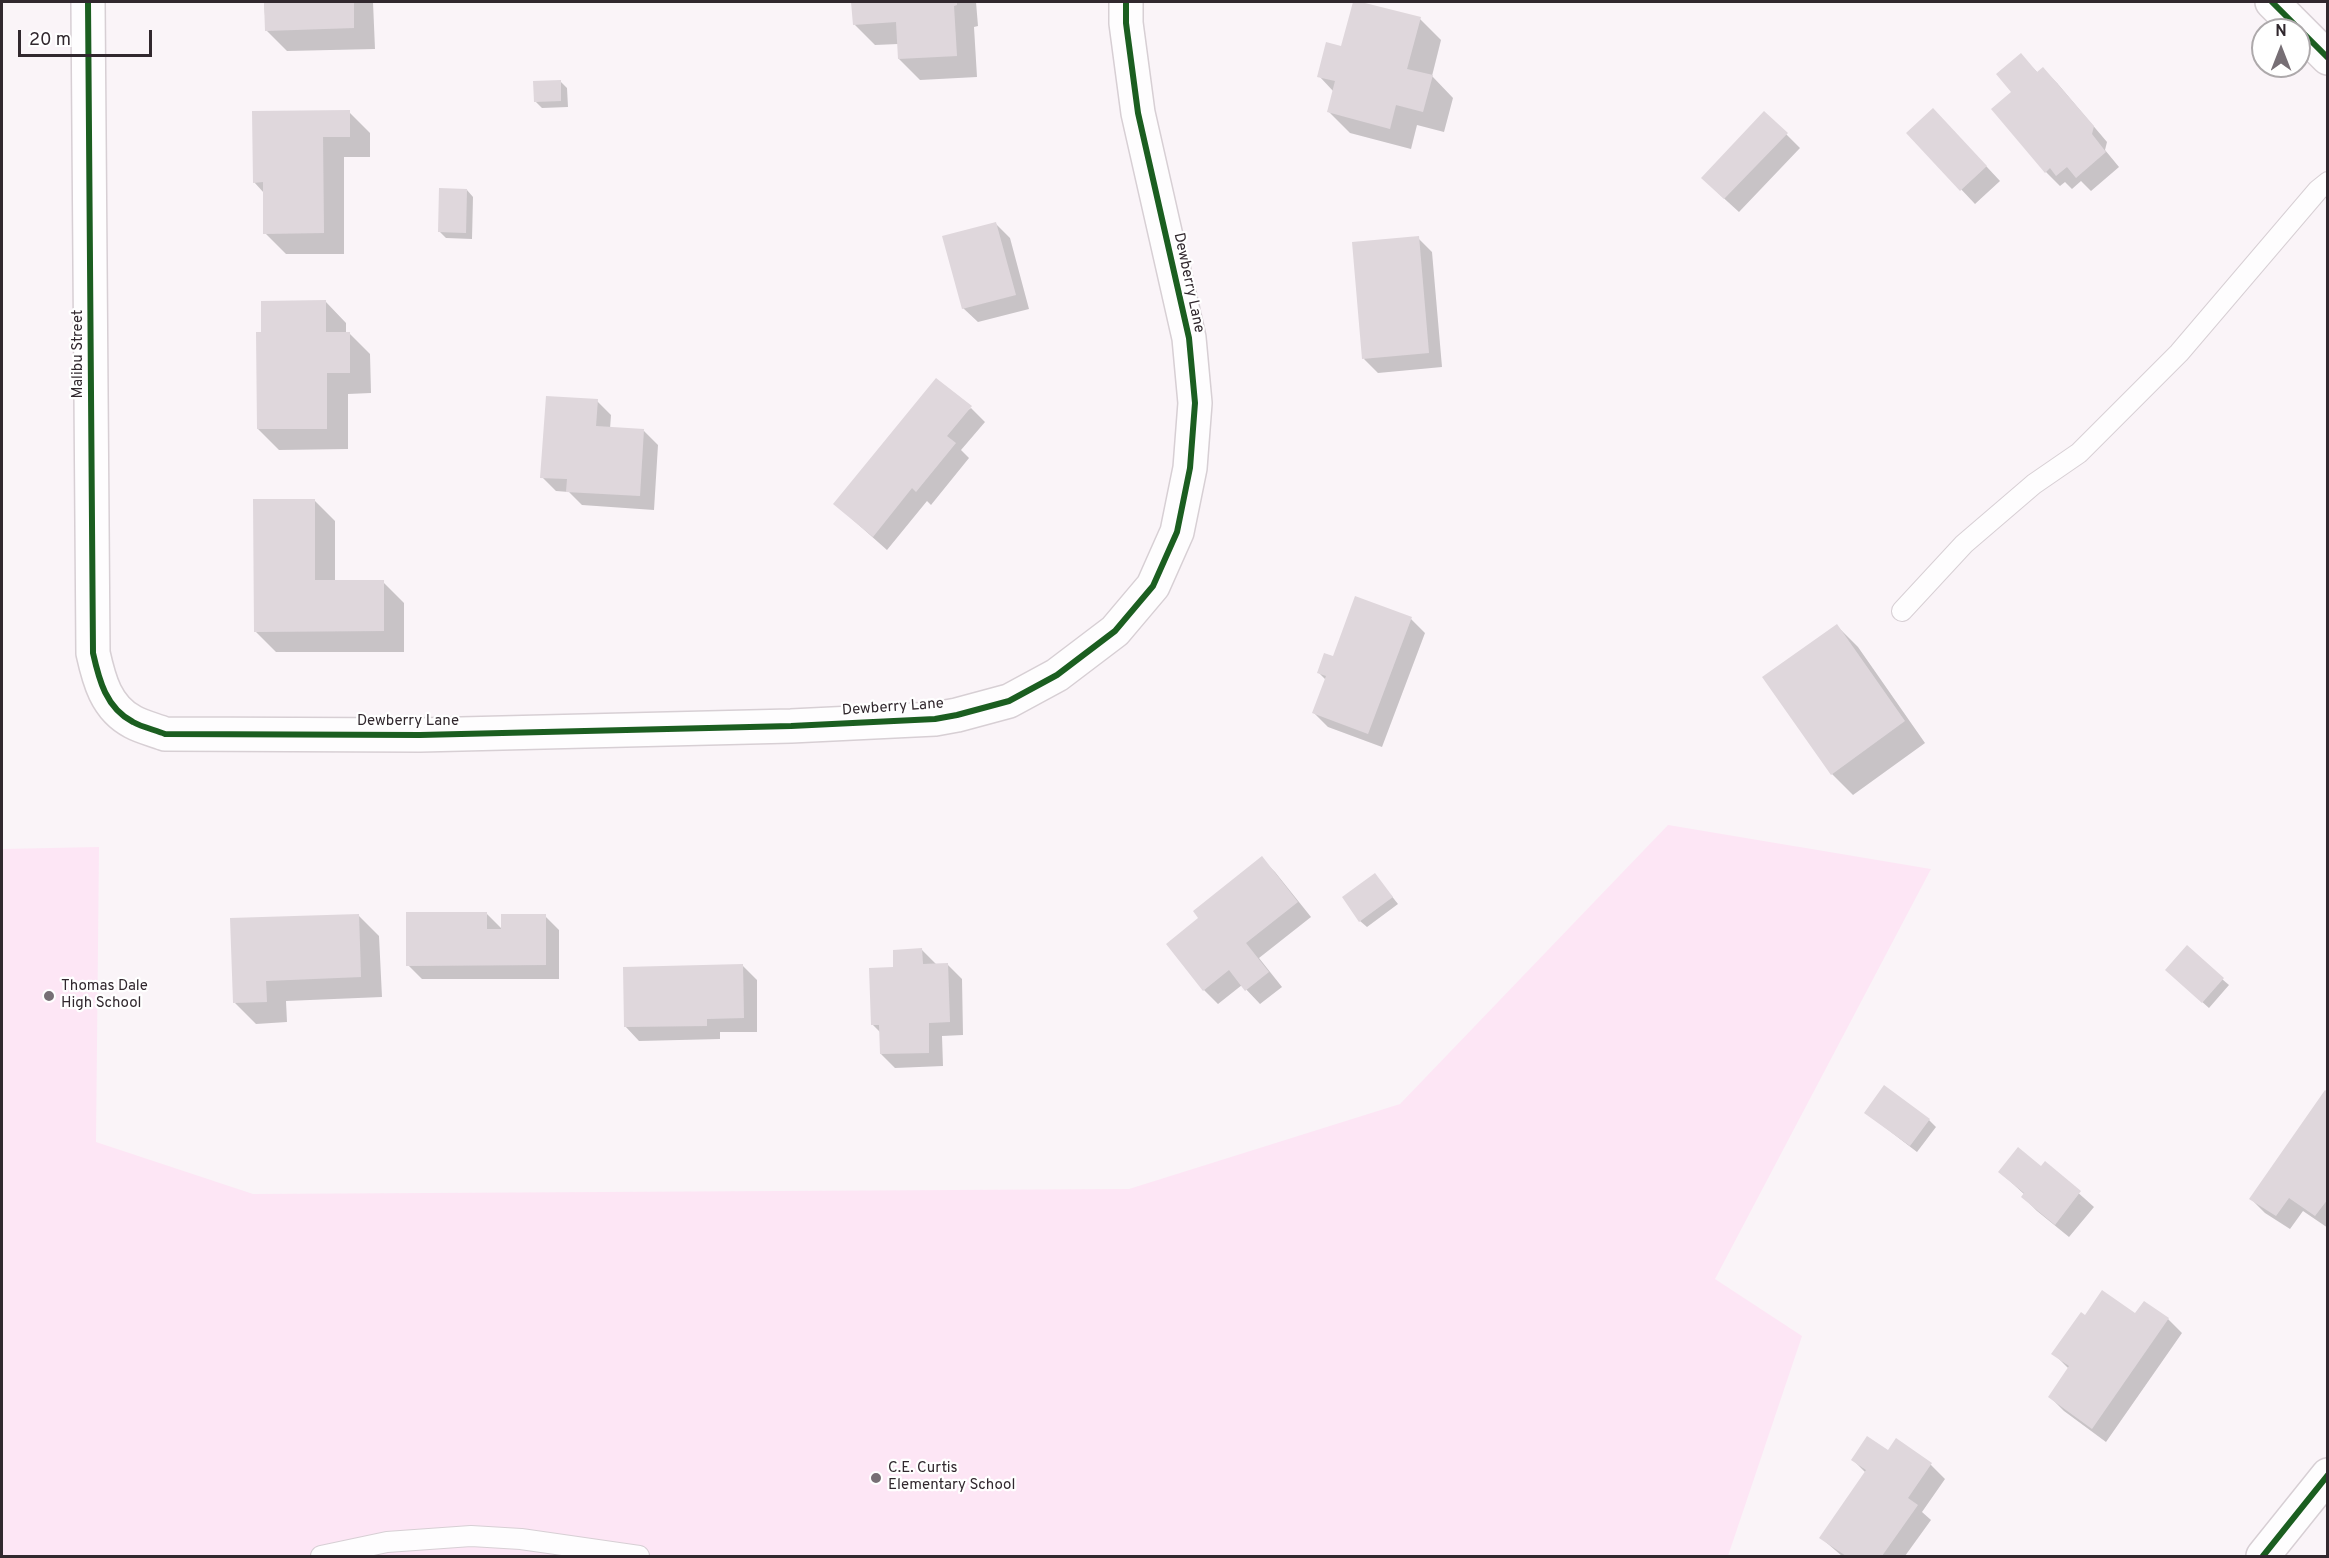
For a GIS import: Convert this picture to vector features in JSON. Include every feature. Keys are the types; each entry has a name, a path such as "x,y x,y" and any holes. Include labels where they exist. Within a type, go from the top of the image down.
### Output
{"street":[{"name":"Malibu Street","path":"88,2 93,653 99,682 111,702"},
{"name":"Dewberry Lane","path":"111,702 132,722 165,734 420,735 791,726 935,719 957,715 1009,700 1058,675 1115,630 1153,586 1178,532 1190,468 1194,403 1189,338 1138,113 1126,23 1126,2"},
{"path":"2272,2 2328,58"},
{"path":"2263,1557 2328,1475"}],"lane":[{"path":"1902,611 1964,544 2034,484 2079,453 2170,361 2328,182"},
{"path":"321,1557 387,1542 471,1536 521,1539 639,1557"}],"shaded area":[{"path":"1668,825 1931,869 1715,1279 1802,1336 1728,1556 2,1556 2,849 99,847 96,1142 253,1194 1129,1189 1400,1104"}],"building":[{"path":"264,2 354,2 354,28 265,31"},
{"path":"851,2 957,2 954,6 957,56 898,59 896,22 853,25"},
{"path":"1353,2 1421,17 1407,69 1433,75 1423,112 1396,105 1390,129 1327,112 1335,81 1317,77 1326,42 1341,46"},
{"path":"2021,53 2037,72 2043,67 2094,126 2092,134 2106,152 2076,178 2067,167 2056,176 2050,168 2045,173 1991,109 2011,92 1996,74"},
{"path":"561,80 561,101 534,102 533,81"},
{"path":"1933,108 1987,166 1960,191 1906,133"},
{"path":"350,110 350,137 323,137 324,233 263,234 263,182 253,183 252,111"},
{"path":"1764,111 1788,133 1724,199 1701,178"},
{"path":"439,188 467,189 466,233 438,232"},
{"path":"996,222 1016,295 962,309 942,236"},
{"path":"1419,236 1429,353 1362,359 1352,242"},
{"path":"326,300 326,332 350,332 350,373 327,373 327,429 257,429 256,332 261,332 261,301"},
{"path":"936,378 972,406 947,436 956,443 916,492 912,488 873,537 833,504"},
{"path":"546,396 598,399 596,426 644,429 640,496 566,492 567,479 540,478"},
{"path":"253,499 315,499 315,580 384,580 384,631 254,632"},
{"path":"1355,596 1412,617 1368,734 1312,713 1326,676 1317,673 1324,653 1333,656"},
{"path":"1837,624 1905,721 1831,775 1762,677"},
{"path":"1262,856 1298,902 1246,943 1269,972 1245,991 1229,970 1203,991 1166,944 1198,918 1193,911"},
{"path":"1375,873 1393,897 1359,922 1342,897"},
{"path":"406,912 487,912 487,929 501,929 501,914 546,914 546,965 406,966"},
{"path":"359,914 361,977 266,981 267,1002 233,1003 230,918"},
{"path":"2187,945 2224,978 2202,1003 2165,970"},
{"path":"922,948 923,964 948,963 950,1022 929,1023 929,1053 880,1054 879,1025 871,1025 869,968 893,967 893,950"},
{"path":"743,964 744,1018 707,1019 707,1026 624,1027 623,967"},
{"path":"1884,1085 1930,1119 1910,1146 1864,1113"},
{"path":"2325,1090 2328,1092 2328,1199 2315,1216 2289,1198 2276,1216 2249,1199"},
{"path":"2018,1147 2041,1166 2045,1161 2081,1191 2055,1225 2021,1197 2024,1193 1998,1172"},
{"path":"2102,1290 2135,1313 2144,1301 2169,1318 2092,1429 2048,1397 2069,1366 2051,1354 2081,1312 2085,1315"},
{"path":"1867,1436 1888,1450 1896,1438 1932,1463 1908,1498 1918,1505 1882,1556 1846,1556 1819,1538 1866,1470 1851,1460"}],"cycle path":[{"path":"88,2 93,653 105,692 116,709 124,716 137,724 165,734 420,735 791,726 935,719 1009,701 1057,675 1115,631 1153,586 1177,532 1190,468 1195,403 1189,338 1138,113 1126,23 1126,2"},
{"path":"2272,2 2328,58"},
{"path":"2263,1556 2328,1475"}],"place":[{"name":"Thomas Dale High School","path":"49,996"},
{"name":"C.E. Curtis Elementary School","path":"876,1478"}]}
